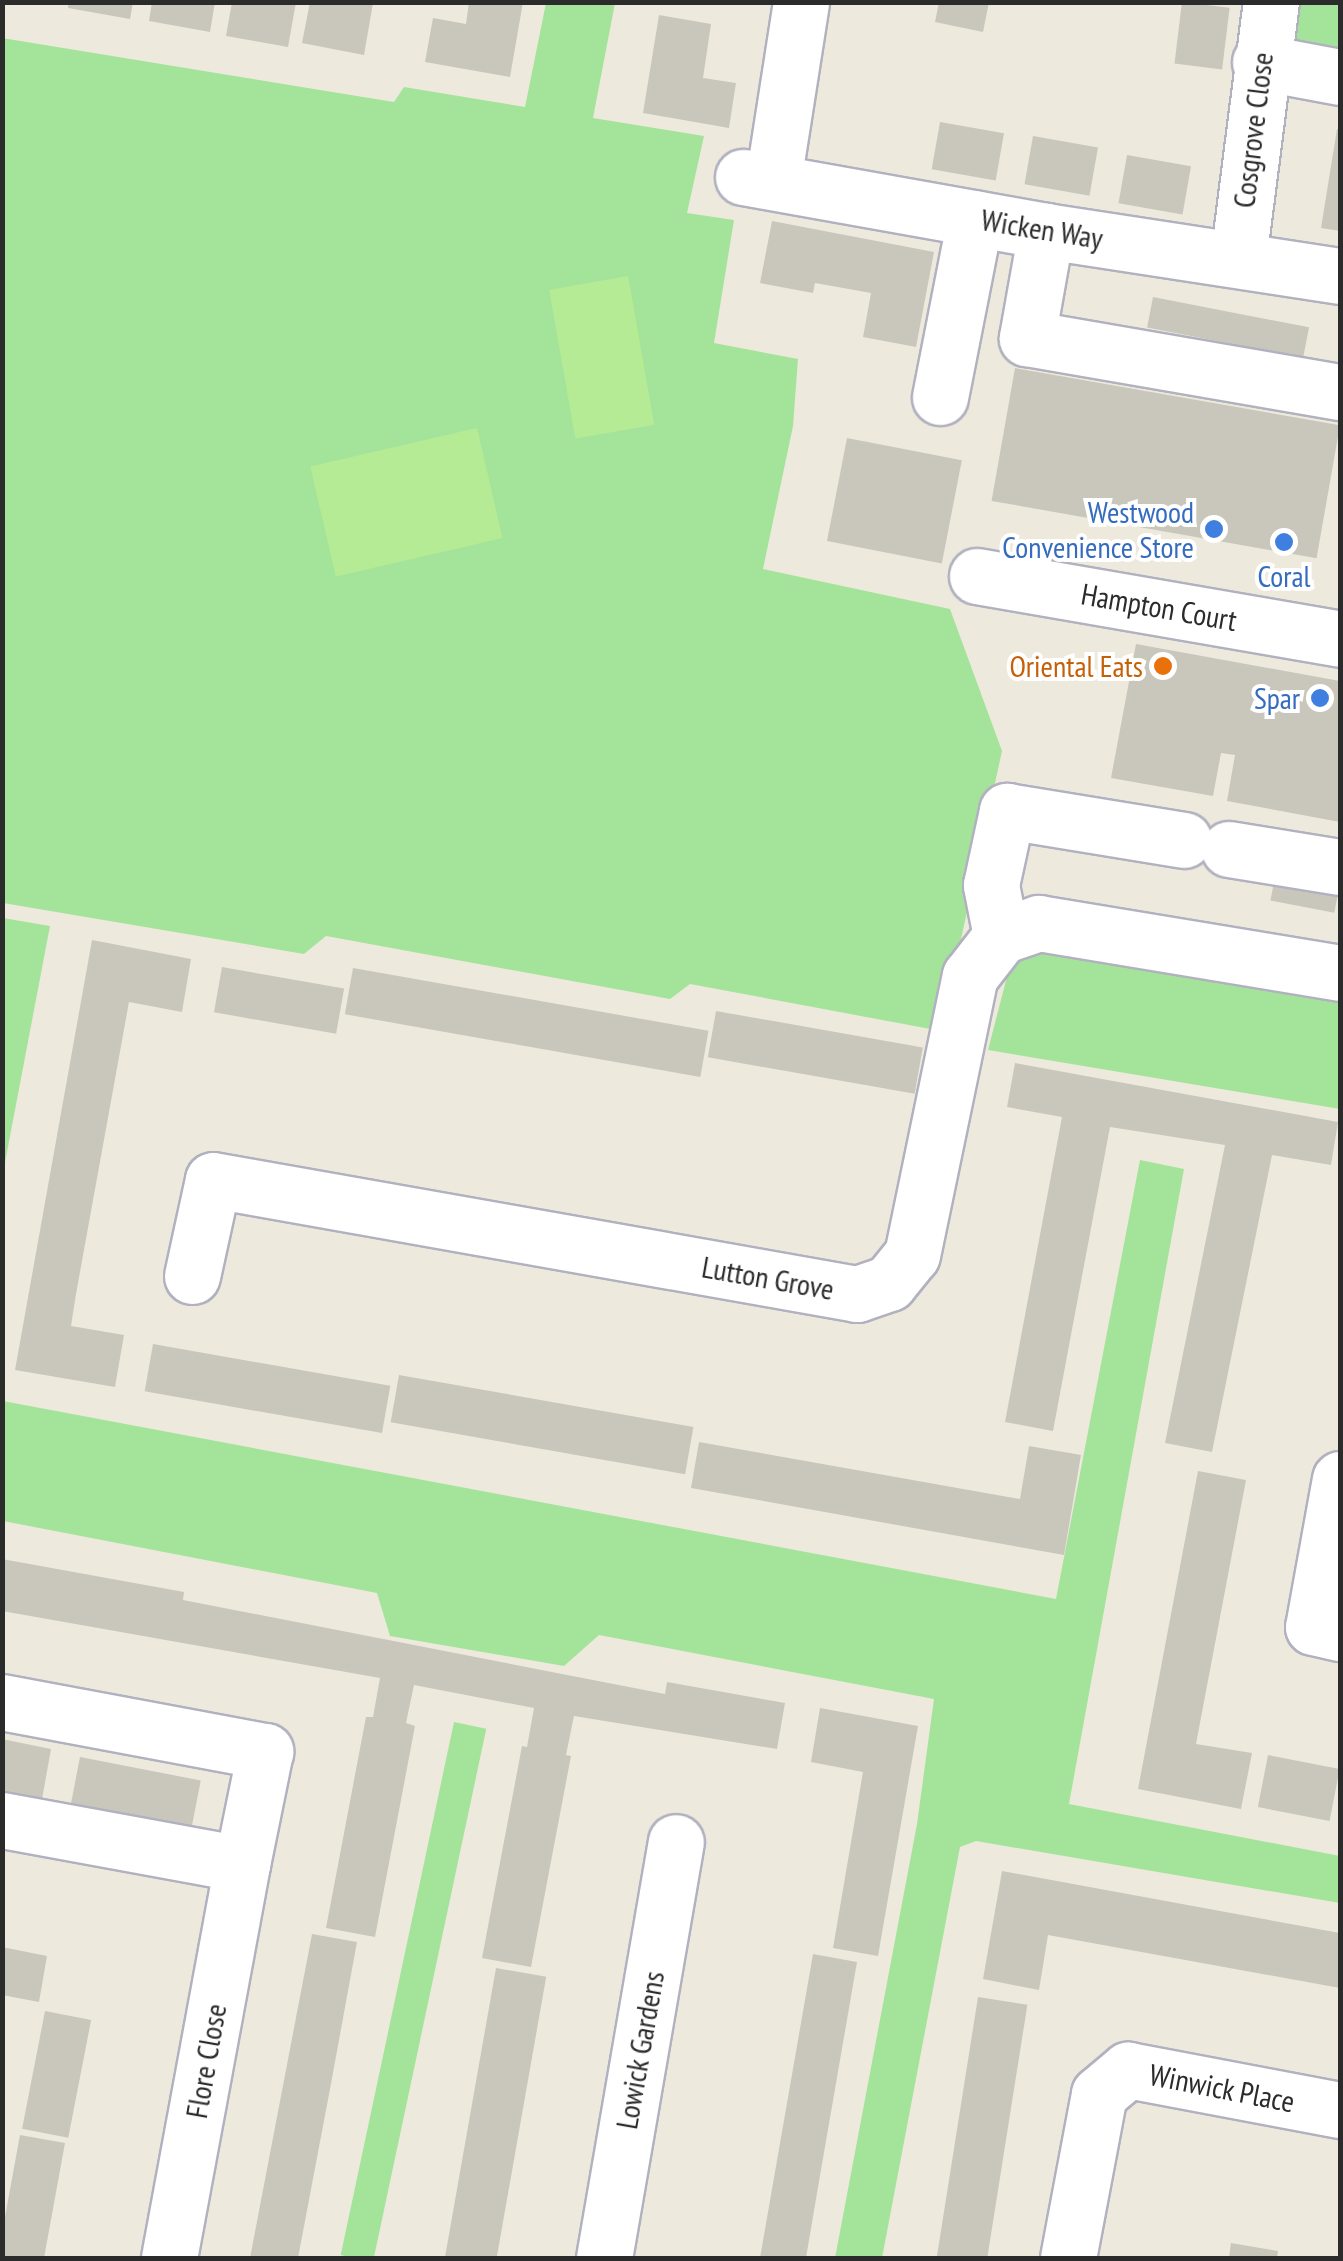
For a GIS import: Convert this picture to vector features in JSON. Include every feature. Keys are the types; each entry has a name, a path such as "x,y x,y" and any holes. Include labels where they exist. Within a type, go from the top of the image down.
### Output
{"street":[{"name":"Wicken Way","path":"801,2 758,179 1046,231 1340,276"},
{"name":"Cosgrove Close","path":"1238,258 1270,2"},
{"path":"1260,62 1340,77"},
{"path":"940,396 975,218"},
{"path":"1046,231 1026,338 1340,392"},
{"name":"Hampton Court","path":"978,576 1340,638"},
{"path":"1340,867 1007,811 991,885 1001,936 1039,923 1340,972"},
{"name":"Lutton Grove","path":"192,1276 212,1180 857,1294 890,1283 912,1255 970,976 1001,936"},
{"path":"1340,1479 1313,1628 1340,1633"},
{"name":"Flore Close","path":"2,1702 266,1751 170,2258"},
{"path":"2,1820 242,1864"},
{"name":"Lowick Gardens","path":"604,2258 676,1842"},
{"name":"Winwick Place","path":"1068,2258 1099,2094 1128,2070 1340,2110"}],"green space":[{"path":"546,3 615,3 593,118 704,136 687,213 734,220 714,343 798,359 793,426 763,569 950,609 1002,751 941,1031 690,984 670,999 326,936 304,954 3,903 2,38 394,102 404,87 525,107"},
{"path":"1300,3 1340,3 1340,59 1292,49"},
{"path":"628,276 654,425 575,439 549,290"},
{"path":"477,428 502,538 336,577 310,466"},
{"path":"2,918 50,926 3,1173"},
{"path":"1038,953 1340,1002 1340,1109 988,1050 1010,965"},
{"path":"1140,1160 1184,1169 1069,1804 1340,1856 1340,1903 976,1841 960,1847 882,2258 835,2258 917,1824 934,1699 599,1635 564,1666 390,1636 377,1593 3,1521 3,1401 1056,1599"},
{"path":"454,1722 486,1729 374,2258 341,2255"}],"building":[{"path":"69,2 133,2 130,19 68,8"},
{"path":"152,2 215,2 210,32 149,21"},
{"path":"232,2 296,2 288,47 226,36"},
{"path":"310,2 373,3 364,55 302,43"},
{"path":"469,2 523,2 510,77 425,62 433,18 466,24"},
{"path":"939,2 989,2 983,32 935,22"},
{"path":"1182,2 1230,8 1222,69 1174,64"},
{"path":"659,15 711,24 703,78 736,83 729,128 643,113"},
{"path":"940,122 1004,133 996,181 932,169"},
{"path":"1337,129 1340,130 1340,231 1321,228"},
{"path":"1033,136 1098,147 1089,196 1024,184"},
{"path":"1127,155 1191,166 1183,215 1118,203"},
{"path":"772,221 934,252 916,347 863,337 871,293 815,283 813,293 760,283"},
{"path":"1153,297 1309,327 1303,358 1147,327"},
{"path":"1015,368 1340,425 1317,558 992,501"},
{"path":"847,438 962,460 942,563 827,541"},
{"path":"1136,644 1340,681 1340,822 1227,801 1235,755 1221,753 1213,796 1111,778"},
{"path":"1276,872 1340,884 1334,913 1270,900"},
{"path":"92,940 191,959 182,1012 129,1002 76,1294 71,1326 124,1335 115,1387 15,1370"},
{"path":"222,967 344,989 336,1034 214,1012"},
{"path":"353,968 709,1031 700,1077 345,1014"},
{"path":"716,1011 923,1047 915,1094 708,1057"},
{"path":"1015,1063 1338,1122 1331,1165 1272,1155 1212,1452 1165,1443 1225,1145 1110,1127 1053,1431 1005,1422 1062,1117 1007,1107"},
{"path":"153,1344 390,1386 382,1433 145,1391"},
{"path":"399,1375 693,1427 685,1474 391,1422"},
{"path":"699,1442 1020,1499 1029,1446 1081,1455 1064,1555 691,1488"},
{"path":"1198,1471 1246,1480 1196,1744 1252,1753 1241,1809 1138,1789"},
{"path":"2,1559 184,1592 183,1600 665,1694 667,1682 785,1703 777,1749 574,1716 566,1755 571,1756 531,1967 482,1958 522,1746 527,1747 534,1708 414,1685 406,1723 415,1726 375,1937 326,1928 366,1717 373,1717 380,1678 2,1611"},
{"path":"820,1708 918,1726 878,1956 833,1948 863,1772 811,1762"},
{"path":"2,1739 51,1749 41,1805 2,1798"},
{"path":"1268,1755 1340,1769 1330,1821 1258,1807"},
{"path":"80,1757 201,1780 190,1837 69,1814"},
{"path":"1002,1871 1340,1933 1340,1988 1048,1935 1039,1990 983,1979"},
{"path":"312,1934 357,1942 298,2258 250,2258"},
{"path":"2,1947 47,1956 39,2002 2,1995"},
{"path":"813,1954 857,1962 806,2258 760,2258"},
{"path":"496,1968 546,1977 497,2258 445,2258"},
{"path":"978,1997 1027,2005 987,2258 937,2258"},
{"path":"45,2011 91,2020 68,2138 22,2129"},
{"path":"20,2135 65,2143 44,2258 2,2258 2,2233"},
{"path":"1231,2243 1278,2251 1277,2258 1229,2258"}],"place":[{"name":"Westwood Convenience Store","path":"1214,529"},
{"name":"Coral","path":"1284,542"},
{"name":"Oriental Eats","path":"1163,666"},
{"name":"Spar","path":"1320,698"}]}
